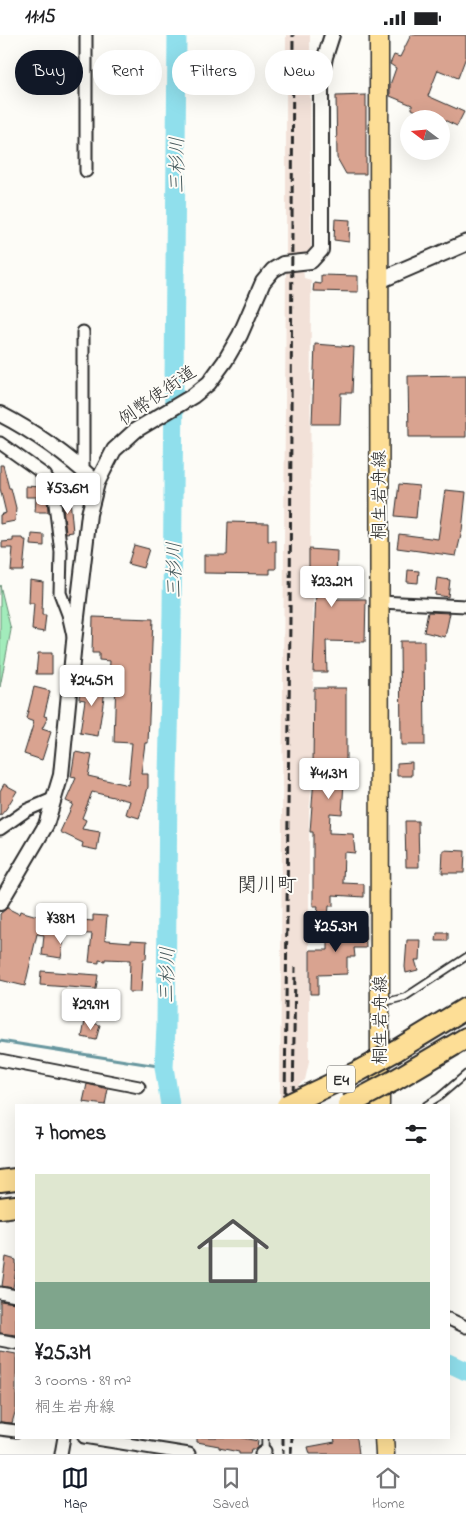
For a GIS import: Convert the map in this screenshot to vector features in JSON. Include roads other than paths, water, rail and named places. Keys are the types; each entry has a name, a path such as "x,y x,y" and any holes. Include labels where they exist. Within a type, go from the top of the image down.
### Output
{"highway":[{"name":"E4","path":"288,1104 348,1076 395,1051 466,1008"},
{"name":"E4","path":"350,1104 417,1069 466,1038"},
{"path":"0,1181 15,1179"}],"main road":[{"name":"桐生岩舟線","path":"379,35 380,1104"},
{"path":"378,281 466,243"},
{"path":"384,1439 385,1454"}],"street":[{"path":"86,35 86,171"},
{"name":"例幣使街道","path":"0,903 46,825 62,775 74,642 89,514 96,483 114,450 136,429 193,396 209,383 225,361 240,335 264,282 273,270 282,264 311,261 321,250 321,78 332,35"},
{"path":"83,332 83,470"},
{"path":"0,414 36,435 83,470 96,483"},
{"path":"0,443 45,475 54,488 61,551 60,593 68,613 74,642"},
{"path":"379,602 466,607"},
{"path":"0,829 27,810 56,798"},
{"path":"0,1061 139,1087"},
{"path":"0,1293 15,1296"},
{"path":"450,1319 466,1327"},
{"path":"0,1340 15,1343"},
{"path":"0,1429 15,1431"},
{"path":"61,1454 64,1439"},
{"path":"92,1439 118,1445 189,1454"}],"lane":[{"path":"380,1003 405,997 466,957"},
{"path":"428,1104 466,1074"},
{"path":"263,1452 265,1439"}],"waterway":[{"name":"三杉川","path":"170,1104 164,1067 172,614 177,35"},
{"path":"0,1041 164,1067"},
{"name":"三杉川","path":"450,1363 466,1371"}],"railway":[{"path":"285,1104 293,35"},
{"path":"293,1104 295,967"},
{"path":"283,1439 283,1454"},
{"path":"291,1454 292,1439"}],"district":[{"name":"関川町","path":"267,884"}]}
